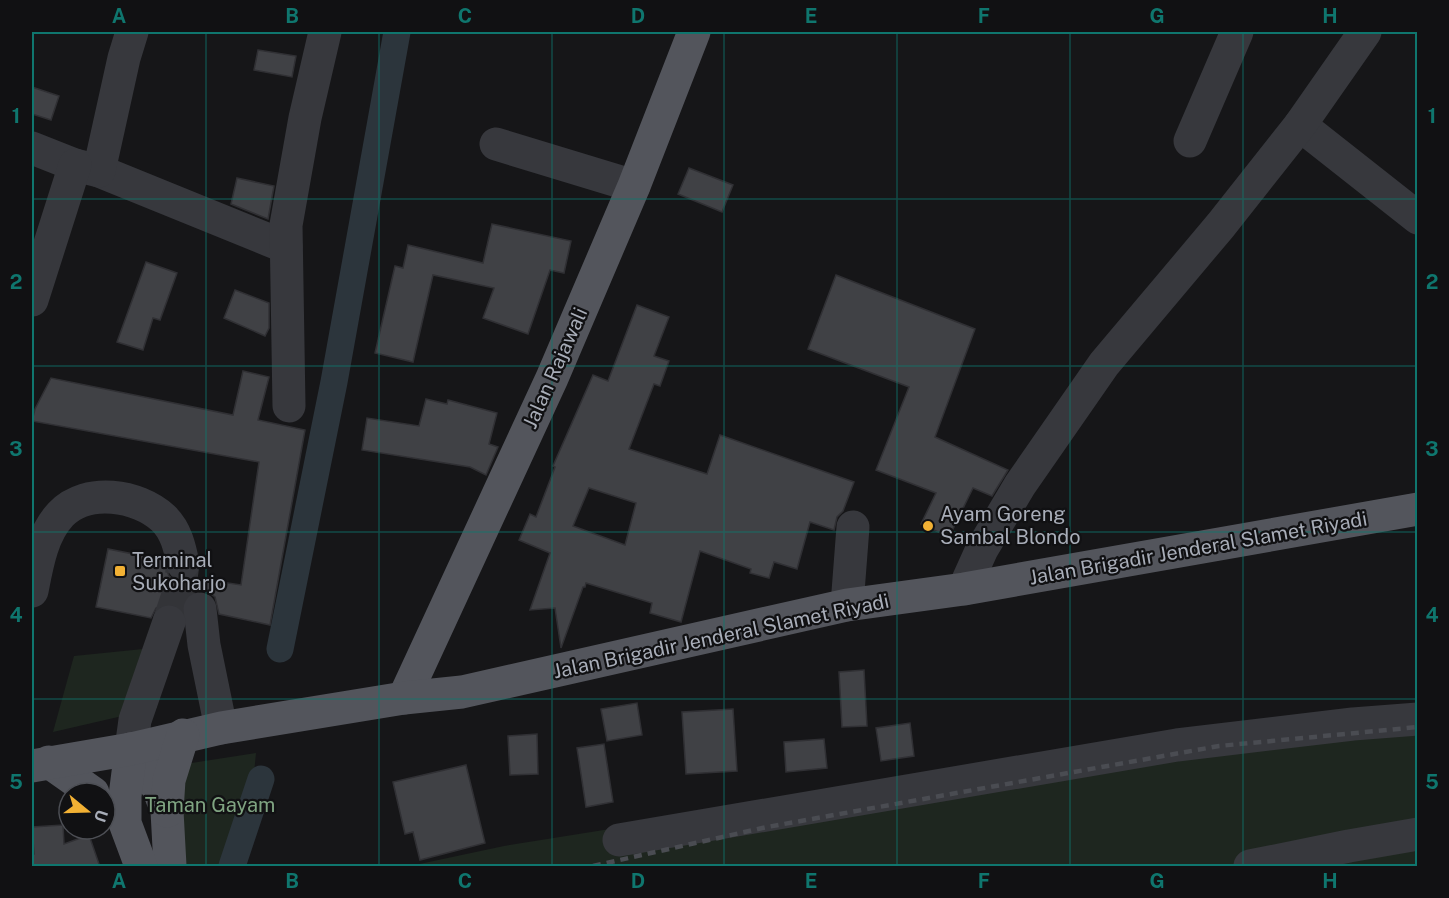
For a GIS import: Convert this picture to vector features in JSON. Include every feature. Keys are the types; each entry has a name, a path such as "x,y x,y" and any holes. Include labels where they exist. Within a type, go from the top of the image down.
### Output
{"main road":[{"name":"Jalan Rajawali","path":"404,698 552,378 634,186 694,32"},
{"name":"Jalan Brigadir Jenderal Slamet Riyadi","path":"40,764 131,749 183,735 221,728 404,698 462,692 847,605 964,589 1417,509"},
{"path":"170,867 167,811 170,780 183,735"},
{"path":"131,749 158,788 167,811"},
{"path":"117,810 125,796 131,749"},
{"path":"40,764 71,781"},
{"path":"117,817 141,867"}],"street":[{"path":"32,300 87,168 132,32"},
{"path":"289,406 286,225 325,32"},
{"path":"1190,141 1237,32"},
{"path":"964,589 982,549 1020,485 1104,364 1221,225 1300,124 1365,32"},
{"path":"1300,124 1418,218"},
{"path":"496,144 634,186"},
{"path":"32,148 286,247"},
{"path":"32,591 39,557 49,534 61,514 84,500 107,497 126,499 144,506 163,518 173,531 195,584 204,645 221,728"},
{"path":"847,605 853,527"},
{"path":"131,749 135,720 169,622"},
{"path":"620,840 1177,745 1353,724 1418,719"},
{"path":"1250,867 1352,856 1418,834"}],"green space":[{"path":"153,648 157,708 53,732 74,656"},
{"path":"1417,710 1417,866 410,866 504,846 931,778"},
{"name":"Taman Gayam","path":"256,753 253,784 226,866 177,866 185,764"}],"building":[{"path":"258,50 296,56 292,77 254,70"},
{"path":"32,87 59,96 51,120 32,114"},
{"path":"689,168 733,185 722,212 678,194"},
{"path":"237,178 274,186 268,219 231,204"},
{"path":"492,224 571,241 564,273 550,270 528,334 483,318 494,288 433,275 413,362 375,353 395,266 403,268 408,245 483,263"},
{"path":"146,262 177,273 160,320 153,318 143,350 117,342"},
{"path":"836,275 975,329 935,437 1008,470 992,496 973,488 949,537 921,524 936,493 876,470 909,387 808,349"},
{"path":"235,290 269,303 269,328 265,336 224,318"},
{"path":"637,305 669,317 654,356 669,361 660,386 654,384 629,449 707,474 720,435 854,482 843,511 837,517 834,530 810,522 797,569 774,562 769,578 750,573 751,569 700,551 681,622 650,613 652,603 586,583 561,648 555,608 530,610 550,553 519,540 530,514 536,517 555,467 553,466 593,375 608,381","holes":["589,488 636,503 625,545 573,526"]},
{"path":"243,371 269,377 258,420 305,430 270,625 219,614 215,597 199,590 188,594 183,601 182,609 175,604 165,604 156,608 151,618 96,607 108,549 163,560 169,576 177,582 187,582 195,578 241,585 259,462 32,421 35,409 51,378 233,415"},
{"path":"426,399 447,404 448,400 497,413 489,444 498,447 486,475 470,467 362,450 367,418 419,426"},
{"path":"864,670 867,726 842,727 839,672"},
{"path":"637,703 642,735 607,741 601,709"},
{"path":"733,709 737,771 686,774 682,712"},
{"path":"910,723 914,756 881,761 876,728"},
{"path":"537,734 538,774 510,775 508,736"},
{"path":"824,739 827,768 786,772 784,742"},
{"path":"604,744 613,802 586,807 577,748"},
{"path":"466,765 485,843 420,860 413,832 405,834 393,782"},
{"path":"57,825 57,841 64,841 64,844 72,841 91,841 100,867 75,867 74,865 32,867 32,855 34,854 32,827"}],"waterway":[{"path":"280,649 334,382 397,32"},
{"path":"232,866 261,779"}],"tunnel":[{"path":"169,622 179,592 183,564"}],"railway":[{"path":"593,866 767,827 1219,746 1418,727"}],"place":[{"name":"Ayam Goreng Sambal Blondo","path":"928,526"},
{"name":"Terminal Sukoharjo","path":"120,571"}]}
